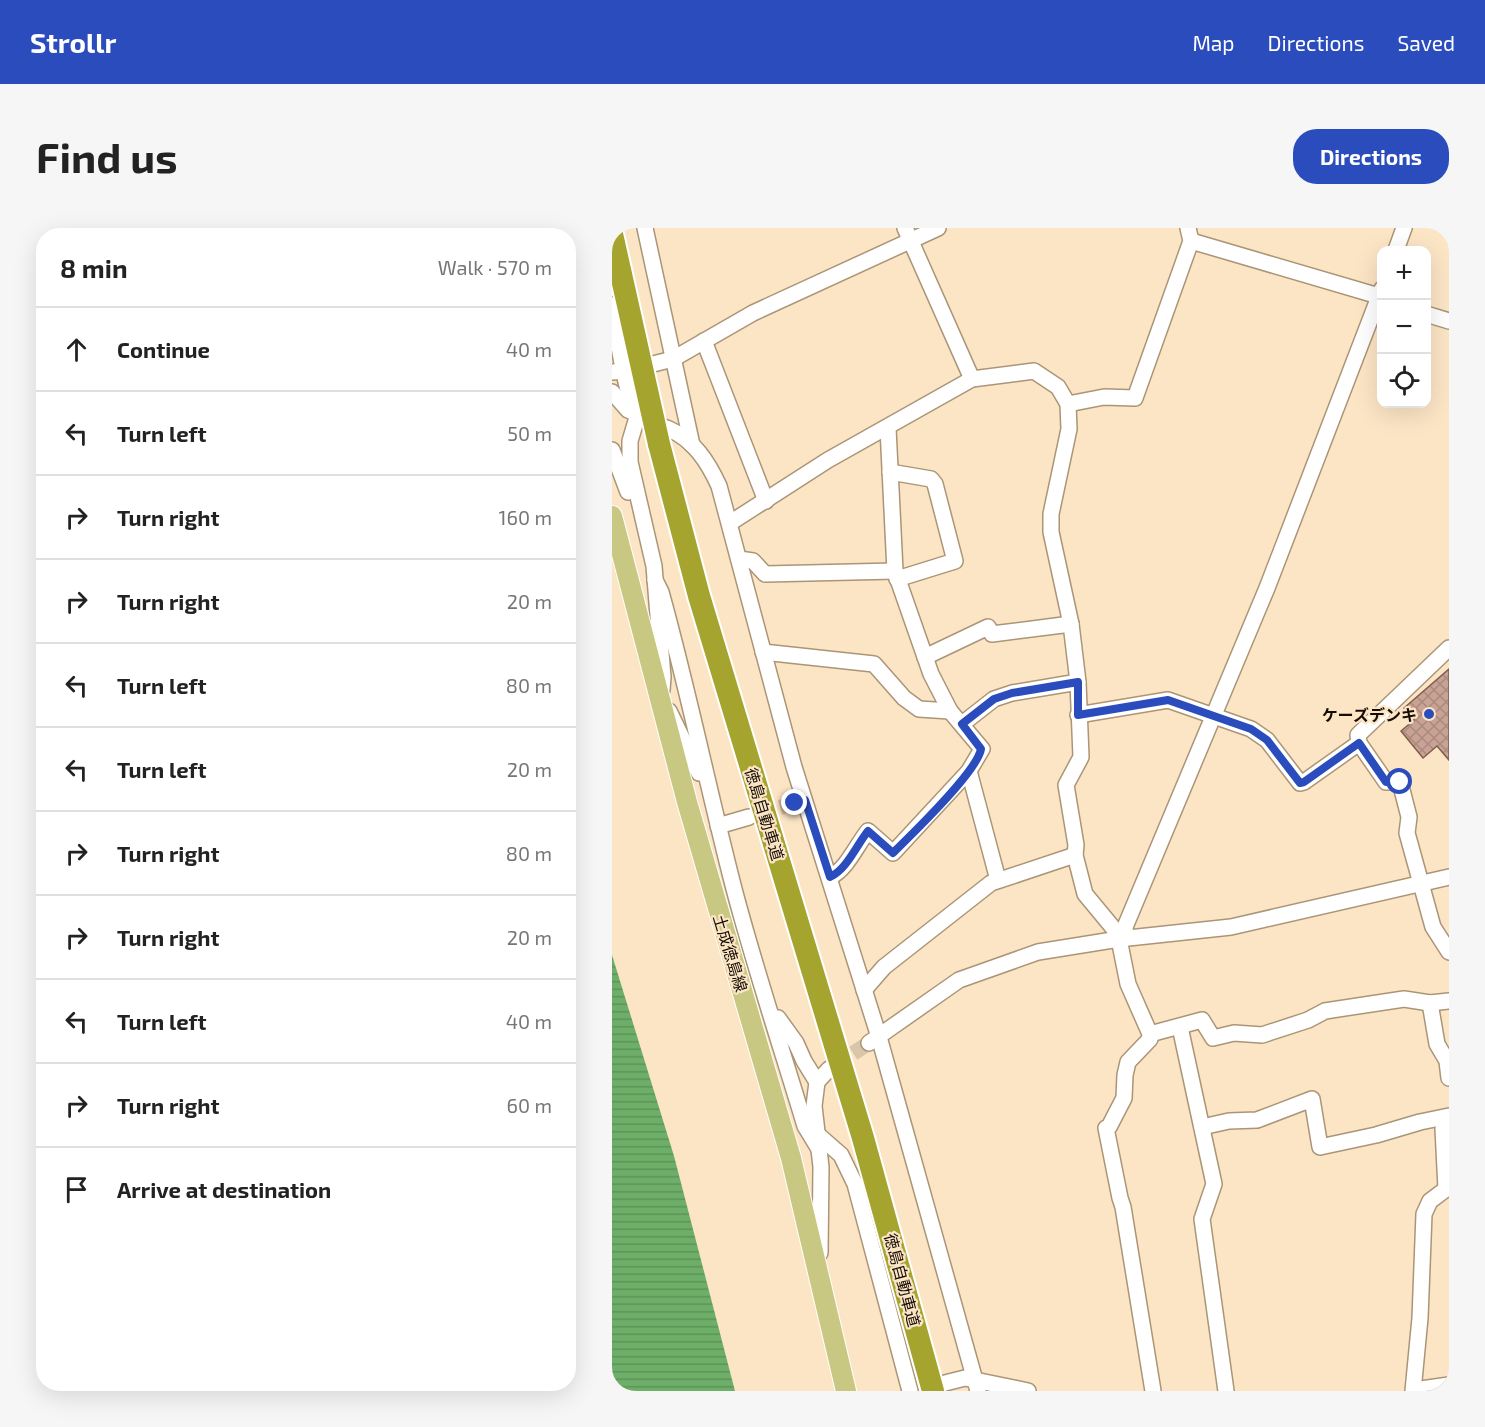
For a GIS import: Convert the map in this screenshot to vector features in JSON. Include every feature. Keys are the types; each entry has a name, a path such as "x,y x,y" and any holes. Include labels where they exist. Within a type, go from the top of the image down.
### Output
{"highway":[{"name":"徳島自動車道","path":"612,234 659,444 699,596 863,1138 925,1389"}],"main road":[{"name":"土成徳島線","path":"612,516 713,895 791,1158 846,1391"}],"street":[{"path":"645,228 692,445"},
{"path":"618,372 672,359 753,313 908,235 938,228"},
{"path":"1397,246 1404,228"},
{"path":"908,235 972,379"},
{"path":"1068,404 1104,397 1136,398 1189,235 1377,293"},
{"path":"1153,1391 1123,1207 1106,1128 1119,1111 1124,1098 1128,1062 1150,1039 1150,1034 1128,984 1123,938 1125,927 1267,588 1379,300"},
{"path":"612,305 618,372 638,414 630,441 630,462 654,566 663,677 661,701 671,714 709,790"},
{"path":"1431,316 1449,321"},
{"path":"704,341 766,501"},
{"path":"730,524 828,460 972,379 1034,371 1058,387 1068,404 1069,429 1051,514 1051,532 1071,624 1078,682 1081,757 1066,785 1076,844 1075,855 1085,894 1123,938"},
{"path":"612,392 628,410 648,422 675,432 692,445 708,463 714,474 730,524 764,652 800,801 830,877 864,990 874,1040 976,1385"},
{"path":"830,877 836,874 853,855 853,850 868,831 893,853 969,771 981,749 950,711 925,657 896,575 888,428"},
{"path":"612,450 644,526"},
{"path":"739,559 753,561 765,574 896,575 956,561 935,484 931,479 890,472"},
{"path":"748,594 765,574"},
{"path":"655,580 661,592 685,679 709,790 734,888 805,1126 818,1142 841,1155 855,1184 925,1389 965,1378 976,1385 1028,1391"},
{"path":"925,657 988,627 992,634 1071,624"},
{"path":"1449,648 1358,735 1359,743 1386,782 1400,782 1409,817 1407,833 1433,927 1449,952"},
{"path":"764,652 874,664 904,698 919,709 950,711"},
{"path":"962,724 994,699 1078,682"},
{"path":"1078,715 1168,700 1251,729 1267,740 1300,783 1359,743"},
{"path":"969,771 998,880"},
{"path":"718,826 749,817"},
{"path":"864,990 885,967 979,892 998,880 1075,855"},
{"path":"874,1040 959,980 1038,952 1123,938 1231,927 1449,876"},
{"path":"1150,1034 1202,1020 1213,1038 1234,1034 1262,1035 1308,1020 1325,1011 1404,999 1430,1003 1449,1001"},
{"path":"1430,1003 1437,1044 1447,1061 1449,1078"},
{"path":"769,1006 796,1043 804,1061 818,1082"},
{"path":"1180,1027 1214,1184 1203,1219 1226,1391"},
{"path":"821,1280 818,1142 814,1106 818,1082 829,1069"},
{"path":"1203,1127 1229,1121 1257,1120 1312,1099 1320,1146 1447,1117 1443,1129 1446,1189 1430,1202 1424,1215 1420,1318 1414,1390 1449,1385"}],"shaded area":[{"path":"612,955 674,1156 735,1391 612,1391"}],"building":[{"name":"ケーズデンキ","path":"1449,669 1449,760 1437,746 1423,758 1401,731 1414,720 1404,708"}],"tunnel":[{"path":"758,814 795,803"},
{"path":"834,1066 869,1043"}],"place":[{"name":"ケーズデンキ","path":"1429,714"}],"route":[{"path":"795,803 805,800 830,877 836,874 853,855 853,850 868,831 893,853 969,771 980,754 981,749 962,724 994,699 1012,693 1078,682 1078,715 1168,700 1251,729 1267,740 1300,783 1359,743 1386,782 1400,782"}]}
